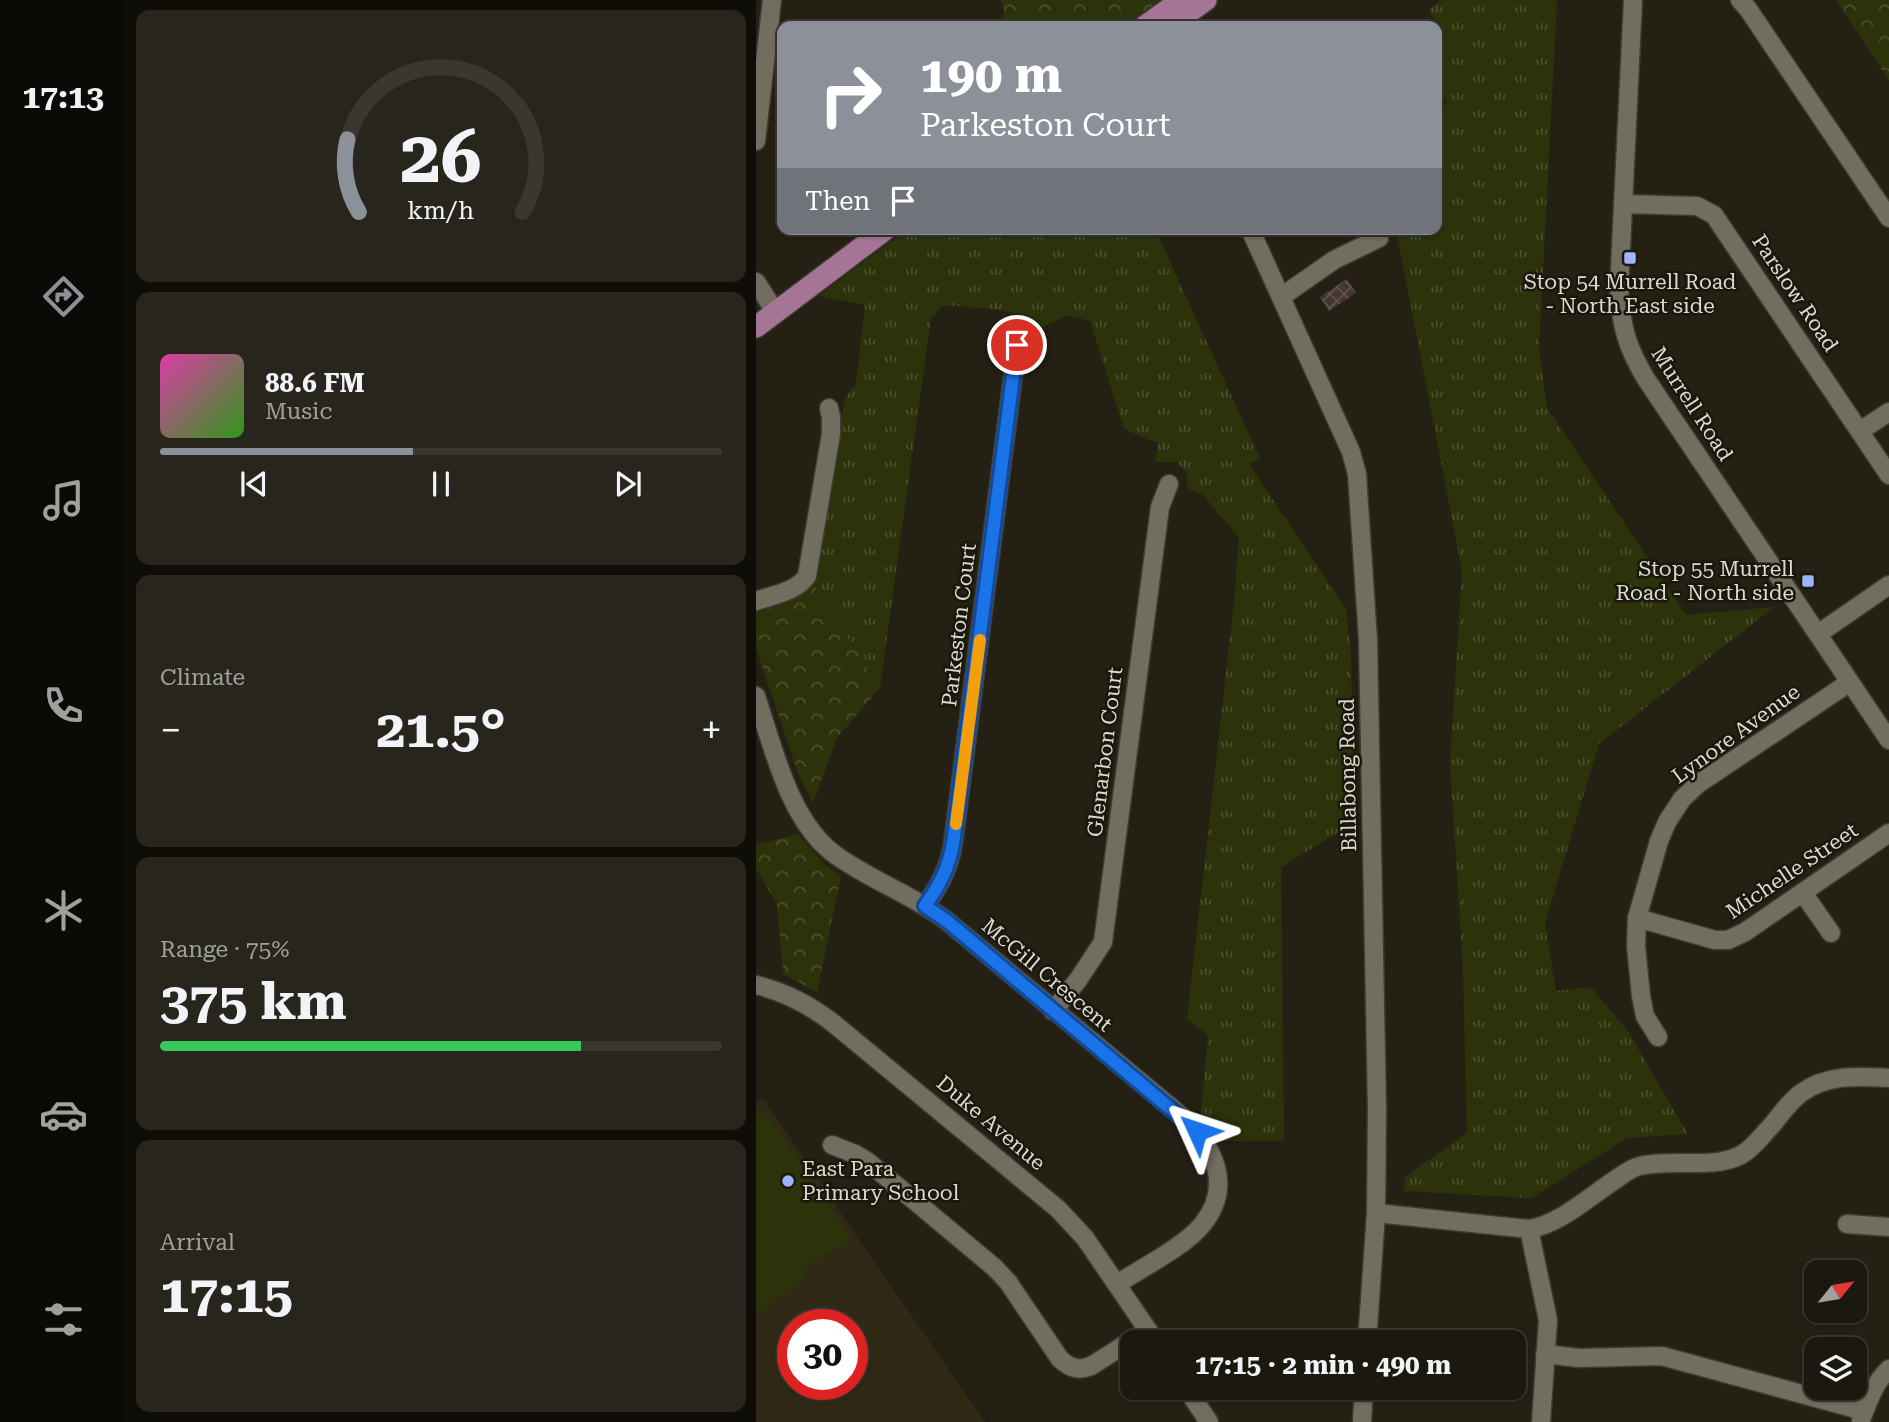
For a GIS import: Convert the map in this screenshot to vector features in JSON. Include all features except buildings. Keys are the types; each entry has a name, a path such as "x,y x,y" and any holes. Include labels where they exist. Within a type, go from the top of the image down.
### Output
{"main road":[{"path":"1160,21 1181,0"},
{"path":"1164,21 1206,0"},
{"path":"756,327 767,309 857,235"},
{"path":"767,309 877,235"}],"street":[{"path":"756,141 775,42 772,0"},
{"name":"Murrell Road","path":"1633,0 1619,289 1622,325 1630,350 1646,379 1889,740"},
{"path":"1740,0 1889,218"},
{"name":"Parslow Road","path":"1623,204 1698,206 1714,215 1889,475"},
{"name":"Billabong Road","path":"1253,235 1351,452 1357,474 1368,640 1377,1109 1376,1213 1368,1330"},
{"path":"1281,297 1334,260 1379,238"},
{"path":"756,282 767,309"},
{"name":"Parkeston Court","path":"925,906 943,878 951,852 1017,345"},
{"path":"756,601 795,588 807,576 831,434 829,408"},
{"path":"1860,431 1889,412"},
{"name":"Glenarbon Court","path":"1053,1011 1096,955 1105,935 1160,507 1169,484"},
{"path":"1818,634 1889,585"},
{"name":"Lynore Avenue","path":"1658,1037 1645,1016 1641,996 1636,946 1637,918 1659,841 1669,817 1682,799 1710,776 1850,682"},
{"name":"McGill Crescent","path":"756,696 790,791 824,846 947,921 1185,1119 1206,1143 1216,1163 1218,1178 1214,1203 1202,1225 1184,1241 1117,1284"},
{"name":"Michelle Street","path":"1637,918 1711,939 1728,940 1745,932 1889,833"},
{"path":"1802,893 1831,933"},
{"name":"Duke Avenue","path":"756,985 785,994 819,1012 951,1119 1069,1220 1148,1330"},
{"path":"1376,1213 1529,1229 1545,1226 1640,1166 1720,1161 1738,1156 1757,1142 1794,1099 1820,1083 1852,1076 1889,1078"},
{"path":"832,1144 867,1161 995,1268 1008,1282 1065,1363 1083,1369 1120,1352"},
{"path":"1847,1224 1889,1227"},
{"path":"1529,1229 1548,1320 1541,1422"},
{"path":"1545,1354 1579,1358 1662,1356 1862,1416 1877,1384 1889,1369"},
{"path":"1192,1400 1203,1420"},
{"path":"1362,1422 1363,1400"}],"shaded area":[{"name":"East Para Primary School","path":"763,1098 985,1422 756,1422 756,1102"}],"green space":[{"path":"1001,0 1161,0 1134,21 1003,21 1004,10"},
{"path":"1440,0 1557,0 1539,349 1547,408 1686,615 1774,607 1599,744 1545,923 1556,991 1591,987 1629,1033 1688,1134 1627,1138 1532,1198 1404,1191 1405,1177 1467,1133 1463,969 1450,764 1462,571 1397,235 1442,235 1442,114 1447,102 1442,94 1442,21 1434,21 1429,10"},
{"path":"1836,0 1889,0 1889,81"},
{"path":"900,235 1158,235 1260,458 1249,464 1346,609 1351,654 1354,823 1281,867 1284,1141 1221,1141 1201,1112 1208,1035 1187,1019 1239,538 1203,495 1187,488 1187,473 1177,462 1155,462 1158,443 1124,429 1090,321 1068,315 1037,330 1026,317 1002,310 944,305 931,318 880,688 811,580 845,398 856,384 865,305 818,296"},
{"path":"811,580 880,688 837,738 813,803 799,776 756,648 756,609 805,592"},
{"path":"798,834 823,863 841,877 817,992 783,974 777,904 756,868 756,845"},
{"path":"765,1112 851,1238 801,1270 806,1279 756,1313 756,1118"}],"slow traffic":[{"path":"956,824 980,640"}],"place":[{"name":"Stop 54 Murrell Road - North East side","path":"1630,258"},
{"name":"Stop 55 Murrell Road - North side","path":"1808,581"},
{"name":"East Para Primary School","path":"788,1181"}],"route":[{"path":"1017,345 953,844 943,878 925,906 947,921 1197,1131"}]}
